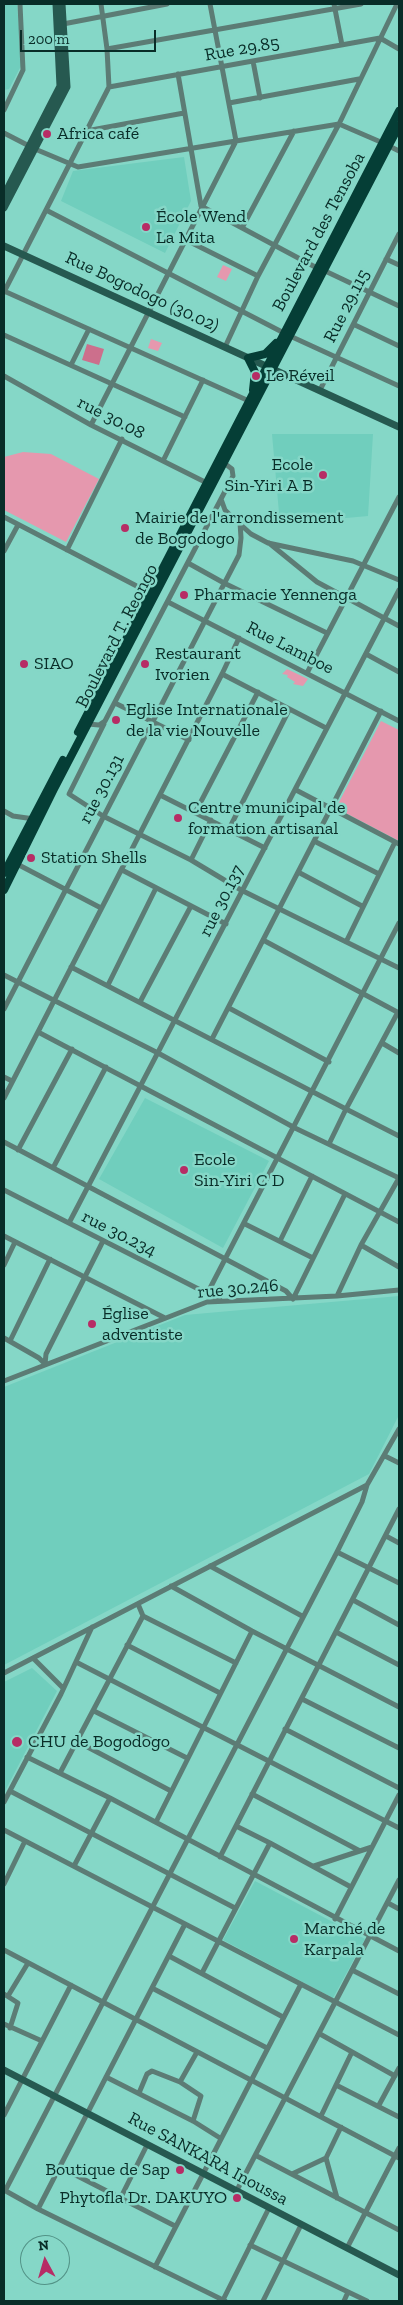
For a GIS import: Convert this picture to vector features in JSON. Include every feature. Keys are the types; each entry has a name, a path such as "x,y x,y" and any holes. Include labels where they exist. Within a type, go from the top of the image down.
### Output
{"main road":[{"name":"Boulevard des Tensoba","path":"270,369 386,144 399,111"},
{"name":"Boulevard des Tensoba","path":"386,144 399,126"},
{"name":"Boulevard des Tensoba","path":"270,369 279,341 287,334"},
{"path":"251,398 255,372 248,358 264,354 279,341"},
{"name":"Boulevard T. Reongo","path":"4,873 152,594 251,398 270,369"},
{"name":"Boulevard T. Reongo","path":"209,484 224,463 270,369"},
{"name":"Boulevard T. Reongo","path":"4,890 152,594"}],"street":[{"path":"4,110 23,70 20,4"},
{"path":"4,208 59,90 61,81 56,4"},
{"path":"4,195 67,87 62,4"},
{"path":"101,4 108,49 109,87 4,292 203,380 251,398"},
{"path":"63,24 167,4"},
{"path":"91,425 184,239 236,141 210,4"},
{"path":"108,49 334,6 361,4"},
{"path":"224,347 258,276 339,124 359,79 398,4"},
{"path":"334,6 342,45"},
{"path":"380,38 399,49"},
{"name":"Rue 29.85","path":"109,87 380,38"},
{"path":"253,61 260,98"},
{"path":"178,74 201,206"},
{"path":"229,103 359,79"},
{"path":"4,98 10,98"},
{"path":"86,131 184,114"},
{"path":"4,133 68,164 85,167 339,124 399,151"},
{"path":"242,228 294,131"},
{"path":"201,206 320,269 399,306"},
{"path":"46,210 167,274 287,334 399,386"},
{"name":"Rue 29.115","path":"320,390 355,325 369,292 399,234"},
{"path":"184,239 258,276"},
{"name":"Rue Bogodogo (30.02)","path":"4,246 399,427"},
{"path":"386,259 399,265"},
{"path":"355,325 399,346"},
{"path":"71,365 89,329"},
{"path":"4,335 185,417"},
{"name":"rue 30.08","path":"4,376 91,425 209,484"},
{"path":"162,461 203,380"},
{"path":"67,550 122,439"},
{"path":"224,463 232,469 233,476 69,794 103,816 191,860 242,890 347,940 399,968"},
{"path":"307,673 348,598 399,497"},
{"path":"221,499 225,510 251,534 268,543 299,570 399,626"},
{"path":"4,517 152,594"},
{"name":"rue 30.131","path":"4,1009 239,555 240,522"},
{"path":"4,551 18,524"},
{"path":"268,543 365,565 399,580"},
{"path":"188,563 224,583 328,632"},
{"name":"rue 30.137","path":"69,1223 399,590"},
{"name":"Rue Lamboe","path":"168,602 346,692 399,721"},
{"path":"4,1098 189,740 239,638"},
{"path":"366,654 399,672"},
{"path":"222,674 326,728"},
{"path":"195,812 258,692"},
{"path":"115,703 189,740"},
{"path":"229,829 289,710"},
{"path":"212,1039 381,711"},
{"path":"88,724 104,724"},
{"path":"296,790 397,843 378,874 347,940"},
{"path":"160,795 264,848"},
{"path":"4,811 13,816 40,820"},
{"path":"191,860 211,820"},
{"path":"314,840 378,874"},
{"path":"17,864 101,908"},
{"path":"122,870 226,924"},
{"path":"298,872 362,906"},
{"path":"108,985 156,888"},
{"path":"140,1002 191,906"},
{"path":"207,1294 314,1092 399,922"},
{"path":"263,940 398,1012 329,1144"},
{"path":"71,967 399,1136"},
{"path":"4,975 158,1053 294,1128 399,1178 361,1245 337,1296"},
{"path":"229,1008 329,1062"},
{"path":"38,1032 399,1222"},
{"path":"382,1043 399,1053"},
{"path":"18,1150 72,1049"},
{"path":"53,1168 106,1067"},
{"path":"4,1077 12,1081"},
{"path":"4,1142 226,1261 286,1291 293,1299 345,1194"},
{"path":"280,1241 312,1176"},
{"name":"rue 30.234","path":"4,1190 222,1301"},
{"path":"245,1224 313,1258"},
{"path":"4,1236 165,1318"},
{"path":"45,1364 46,1354 83,1276 103,1241"},
{"path":"4,1265 15,1242"},
{"path":"361,1245 399,1267"},
{"path":"10,1341 50,1259"},
{"name":"rue 30.246","path":"4,1381 196,1305 222,1301 293,1299 399,1290"},
{"path":"4,1338 39,1358 45,1364"},
{"path":"269,2208 224,2301 38,2209 5,2190 56,2096 186,1840 337,1552 362,1502 367,1485 399,1429"},
{"path":"385,1456 399,1464"},
{"path":"4,1673 367,1485"},
{"path":"220,1857 399,1509"},
{"path":"386,1536 399,1543"},
{"path":"337,1552 399,1583"},
{"path":"210,1566 302,1616"},
{"path":"171,1586 252,1631 399,1706"},
{"path":"353,1600 399,1625"},
{"path":"138,1604 143,1616 236,1663"},
{"path":"60,1773 94,1712 143,1616"},
{"path":"4,1802 92,1627"},
{"path":"156,1822 252,1631"},
{"path":"336,1632 399,1665"},
{"path":"127,1645 220,1693"},
{"path":"33,1658 63,1688"},
{"path":"76,1662 399,1828"},
{"path":"302,1699 399,1748"},
{"path":"94,1712 187,1758"},
{"path":"285,1729 399,1788"},
{"path":"78,1742 171,1791"},
{"path":"27,1757 110,1798 186,1840 399,1951"},
{"path":"10,1790 91,1834 236,1908"},
{"path":"252,1794 360,1850"},
{"path":"336,1919 399,1795"},
{"path":"74,1866 110,1798"},
{"path":"236,1826 351,1887"},
{"path":"4,1830 399,2035"},
{"path":"4,1884 25,1841"},
{"path":"202,1972 270,1843"},
{"path":"314,1866 372,1847"},
{"path":"236,2192 257,2156 399,1880"},
{"path":"388,1903 399,1909"},
{"path":"38,2209 185,1924"},
{"path":"4,1950 397,2157"},
{"path":"168,1956 202,1972 283,2017"},
{"path":"10,2028 18,2005 6,1995 28,1962"},
{"path":"352,1970 399,1994"},
{"path":"155,2267 266,2048 301,1984"},
{"path":"4,2115 71,1985"},
{"path":"152,1988 266,2048"},
{"path":"4,2024 42,2041"},
{"path":"320,2034 395,2076"},
{"path":"180,2082 197,2052"},
{"path":"321,2116 352,2052"},
{"path":"379,2105 399,2068"},
{"name":"Rue SANKARA Inoussa","path":"4,2070 399,2275"},
{"path":"139,2093 147,2074 152,2071 180,2082 201,2096 193,2121"},
{"path":"106,2077 193,2121 220,2138"},
{"path":"336,2085 379,2105 399,2117"},
{"path":"292,2174 326,2158 341,2127"},
{"path":"120,2199 147,2145"},
{"path":"347,2248 397,2157 399,2148"},
{"path":"257,2156 398,2229"},
{"path":"326,2158 336,2198"},
{"path":"60,2166 120,2199 175,2226"},
{"path":"263,2301 301,2224"},
{"path":"250,2245 367,2301"},
{"path":"344,2301 348,2292"}],"shaded area":[{"path":"4,4 17,4 22,64 9,89 4,90"},
{"name":"École Wend La Mita","path":"184,157 191,201 165,253 61,201 73,171"},
{"path":"223,265 232,269 226,281 217,277"},
{"path":"151,339 162,343 158,351 148,348"},
{"path":"87,344 104,349 99,365 82,360"},
{"name":"Ecole Sin-Yiri A B","path":"272,434 373,434 368,516 280,524"},
{"path":"23,452 51,454 99,479 66,542 4,510 4,457"},
{"path":"287,669 308,679 303,686 293,684 295,682 287,677 288,675 282,674"},
{"path":"381,721 399,730 399,841 336,808"},
{"name":"Ecole Sin-Yiri C D","path":"145,1098 269,1161 223,1248 99,1179"},
{"path":"399,1296 399,1415 369,1474 4,1665 4,1387 185,1315"},
{"name":"CHU de Bogodogo","path":"32,1668 57,1691 4,1793 4,1682"},
{"name":"Marché de Karpala","path":"255,1881 365,1939 333,1998 223,1940"}],"place":[{"name":"Africa café","path":"47,134"},
{"name":"École Wend La Mita","path":"146,227"},
{"name":"Le Réveil","path":"256,376"},
{"name":"Ecole Sin-Yiri A B","path":"323,475"},
{"name":"Mairie de l'arrondissement de Bogodogo","path":"125,528"},
{"name":"Pharmacie Yennenga","path":"184,595"},
{"name":"SIAO","path":"24,664"},
{"name":"Restaurant Ivorien","path":"145,664"},
{"name":"Eglise Internationale de la vie Nouvelle","path":"116,720"},
{"name":"Centre municipal de formation artisanal","path":"178,818"},
{"name":"Station Shells","path":"31,858"},
{"name":"Ecole Sin-Yiri C D","path":"184,1170"},
{"name":"Église adventiste","path":"92,1324"},
{"name":"CHU de Bogodogo","path":"17,1742"},
{"name":"Marché de Karpala","path":"294,1939"},
{"name":"Boutique de Sap","path":"180,2170"},
{"name":"Phytofla Dr. DAKUYO","path":"237,2198"}]}
